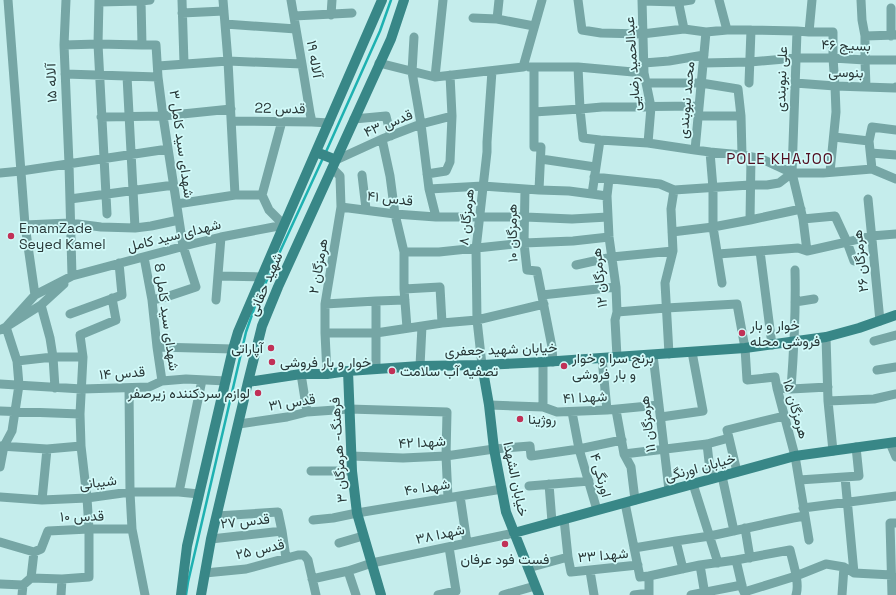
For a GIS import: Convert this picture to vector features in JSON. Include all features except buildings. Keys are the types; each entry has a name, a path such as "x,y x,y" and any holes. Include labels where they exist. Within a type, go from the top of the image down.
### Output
{"main road":[{"name":"شهید حقانی","path":"181,595 187,546 238,332 382,0"},
{"name":"شهید حقانی","path":"201,595 211,539 262,326 278,287 391,39 404,0"},
{"path":"316,152 334,164"},
{"name":"خیابان شهید جعفری","path":"248,382 302,374 327,374 420,366 548,362 745,348 826,337 896,315"},
{"name":"خیابان الشهدا","path":"482,365 489,405 494,448 506,512 537,590"},
{"name":"فرهنگ- هرمزگان ۳","path":"348,371 351,456 357,513 381,595"},
{"name":"خیابان اورنگی","path":"514,533 795,456 893,443"}],"street":[{"path":"8,0 25,225 35,295"},
{"name":"آلاله ۱۵","path":"66,0 64,45 72,276"},
{"path":"107,214 98,44 99,1 150,0"},
{"path":"182,0 184,63"},
{"path":"224,0 236,195"},
{"name":"آلاله ۱۹","path":"291,0 312,122"},
{"path":"331,15 332,0"},
{"path":"435,77 443,0"},
{"path":"497,19 499,0"},
{"path":"523,67 542,0"},
{"path":"578,0 582,30 601,34 642,34 684,29 706,32 727,30 797,31"},
{"path":"642,0 691,0"},
{"name":"عبدالحمید رضایی","path":"642,0 644,73 651,106 648,143"},
{"path":"719,0 727,30"},
{"path":"809,32 812,0"},
{"path":"861,0 862,20 865,36 866,87"},
{"path":"64,45 142,45 141,1"},
{"path":"678,1 684,29"},
{"path":"865,36 893,36 891,8"},
{"path":"182,13 224,11"},
{"path":"294,16 352,13"},
{"path":"473,18 497,19 534,26"},
{"path":"225,24 296,29"},
{"path":"750,83 751,30"},
{"name":"علی نبوبندی","path":"807,251 803,219 792,173 797,31 833,32 832,58"},
{"name":"محمد نبوبندی","path":"706,32 695,150 762,159 792,173"},
{"path":"414,37 412,72 421,124 426,174 436,217"},
{"name":"شهدای سید کامل ۳","path":"142,45 156,45 163,116 183,246 196,287 152,300"},
{"name":"بسیج ۴۶","path":"644,63 669,60 703,59 750,62 796,58 896,60"},
{"path":"830,172 836,112 832,58"},
{"path":"158,66 228,61 302,64"},
{"path":"379,63 435,77 523,67 578,67 644,73"},
{"path":"534,67 534,147 541,147 539,190"},
{"path":"578,67 583,138 648,143 695,150"},
{"name":"هرمزگان ۸","path":"482,365 477,320 476,249 487,152 492,71"},
{"path":"65,74 158,77"},
{"path":"426,174 446,171 450,162 452,116 450,75"},
{"path":"127,76 135,228"},
{"path":"646,84 701,83 738,89 750,185 750,220"},
{"name":"بنوسی","path":"795,83 896,90"},
{"path":"534,112 602,107 699,106"},
{"path":"101,117 163,116 231,109"},
{"path":"354,119 386,116 390,176 395,214 404,252 404,289 407,328"},
{"name":"قدس ۴۳","path":"334,164 387,138 421,124 452,116"},
{"path":"698,116 741,116"},
{"name":"قدس 22","path":"232,121 329,123"},
{"path":"282,121 262,195 269,210 284,225"},
{"path":"872,168 869,141 872,127 896,130"},
{"path":"834,137 869,141"},
{"path":"592,194 600,140"},
{"path":"0,173 168,149"},
{"path":"710,152 713,188 713,227 722,283"},
{"path":"871,153 896,155"},
{"path":"541,159 595,167"},
{"name":"هرمزگان ۲","path":"327,374 325,304 341,206 340,176 334,164"},
{"path":"594,177 660,184 674,190 767,185 779,183 792,173 823,173 872,168 896,178"},
{"path":"362,175 366,210"},
{"name":"هرمزگان ۱۲","path":"609,179 607,196 609,237 616,287 617,312 615,320 618,357"},
{"path":"70,198 174,185"},
{"path":"429,188 483,186 569,191 607,196"},
{"name":"هرمزگان ۱۰","path":"525,189 524,243 527,270 537,271 552,347 548,362 543,407"},
{"path":"669,354 665,283 673,251 671,209 674,190"},
{"path":"177,204 236,195 262,195"},
{"name":"هرمزگان ۲۶","path":"868,199 880,320"},
{"name":"قدس ۴۱","path":"341,206 395,214 436,217 525,216 572,219 608,217"},
{"path":"672,232 713,227 801,209"},
{"path":"803,219 835,216 854,261"},
{"path":"25,225 70,223 101,227 135,228 179,220"},
{"name":"شهدای سید کامل","path":"3,328 35,295 72,276 183,246 284,225"},
{"path":"718,254 798,248 807,251 871,236 896,234"},
{"path":"216,300 221,237"},
{"path":"404,252 439,252 524,243 573,241 609,237"},
{"path":"576,264 612,257 673,251"},
{"path":"760,251 772,345"},
{"name":"شهدای سید کامل 8","path":"144,257 152,300 162,381"},
{"path":"70,314 122,295 119,263"},
{"path":"791,389 795,342 795,270"},
{"name":"شهدای سید کامل","path":"3,328 41,305 72,276"},
{"path":"218,276 262,277"},
{"path":"404,289 440,287 442,323"},
{"path":"325,333 376,332 477,320 543,300 616,287"},
{"path":"31,578 62,579 89,577 89,529 81,446 80,414 83,357 80,335 116,320 112,298"},
{"path":"796,302 814,299"},
{"path":"325,304 405,300"},
{"path":"376,301 376,369"},
{"path":"617,312 737,304 745,348"},
{"path":"41,305 50,338 55,388"},
{"path":"420,366 422,326"},
{"path":"0,467 2,446 12,431 19,386 16,361 3,328"},
{"path":"874,341 896,335"},
{"path":"826,337 828,401 833,451"},
{"path":"157,347 234,349"},
{"name":"هرمزگان ۱۵","path":"745,348 747,380 775,377 795,456 809,540"},
{"path":"661,417 703,411 692,352"},
{"name":"هرمزگان ۱۱","path":"653,355 669,490"},
{"path":"16,361 53,357 83,357"},
{"path":"602,358 612,410 622,440 624,454 631,467 630,501 634,548 640,577 790,550 796,576 798,591 796,595"},
{"path":"877,370 896,367"},
{"path":"302,374 307,412"},
{"name":"قدس ۱۴","path":"0,384 82,389 149,387 162,381 186,379 226,380"},
{"path":"179,492 202,380"},
{"path":"777,388 791,389 828,387"},
{"path":"128,388 132,529 145,595"},
{"path":"828,401 895,397"},
{"name":"شهدا ۴۱","path":"489,405 543,407 557,412 572,412 612,410 659,405"},
{"name":"قدس ۳۱","path":"239,424 287,417 307,412 349,409 447,412 446,456"},
{"path":"0,411 80,414"},
{"name":"اورنگی ۴","path":"572,412 579,449 597,510"},
{"path":"737,472 727,430 784,416"},
{"path":"624,454 706,444 728,438"},
{"path":"579,449 622,440"},
{"path":"893,443 896,457"},
{"path":"706,444 711,479"},
{"path":"2,446 47,449 81,446"},
{"name":"شهدا ۴۲","path":"351,456 403,458 446,456 494,448 530,446 531,456 579,449"},
{"path":"799,480 858,476 856,447"},
{"path":"42,500 47,449"},
{"path":"446,456 448,498"},
{"path":"311,471 352,471"},
{"path":"722,476 734,531"},
{"path":"844,477 854,573"},
{"path":"529,486 589,481"},
{"path":"549,484 552,522"},
{"path":"693,484 718,563"},
{"name":"شهدا ۴۰","path":"313,520 334,518 502,489"},
{"name":"شیبانی","path":"0,497 42,500 87,498 130,492 179,492 199,494"},
{"path":"460,496 467,543"},
{"path":"634,548 734,531 793,518 804,512 847,502 896,496"},
{"path":"217,516 278,512 286,558"},
{"path":"528,568 568,557 564,519"},
{"path":"892,595 890,524 896,523"},
{"path":"745,528 750,558"},
{"name":"قدس ۱۰","path":"34,552 41,549 48,531 132,529"},
{"name":"قدس ۲۷","path":"211,539 282,531"},
{"name":"شهدا ۳۸","path":"312,579 348,572 372,563 514,533"},
{"path":"339,543 363,536"},
{"path":"676,541 683,569"},
{"path":"0,542 34,552 31,578 23,585 22,595"},
{"path":"438,595 456,591 449,547"},
{"name":"قدس ۲۵","path":"205,573 246,569 298,555 304,556 308,560 316,595"},
{"name":"شهدا ۳۳","path":"568,557 572,572 638,565"},
{"path":"736,560 744,591"},
{"path":"691,595 744,591 796,576 826,564 844,567 854,573 892,575"},
{"path":"700,565 705,594"},
{"path":"842,595 844,567"},
{"path":"590,571 594,595"},
{"path":"348,572 356,595"},
{"path":"634,595 649,594 649,576"},
{"path":"61,595 62,579"},
{"path":"0,584 23,585"},
{"path":"503,595 537,590"}],"waterway":[{"path":"325,154 380,31 391,0"},
{"path":"186,595 246,332 255,306 323,158"}],"place":[{"name":"EmamZade Seyed Kamel","path":"11,236"},
{"name":"خوار و بار فروشی محله","path":"742,333"},
{"name":"آپاراتی","path":"271,348"},
{"name":"خوار و بار فروشی","path":"272,362"},
{"name":"برنج سرا و خوار و بار فروشی","path":"564,366"},
{"name":"تصفیه آب سلامت","path":"392,371"},
{"name":"لوازم سردکننده زیرصفر","path":"258,393"},
{"name":"روژینا","path":"520,419"},
{"name":"فست فود عرفان","path":"505,544"}],"district":[{"name":"POLE KHAJOO","path":"780,158"}]}
